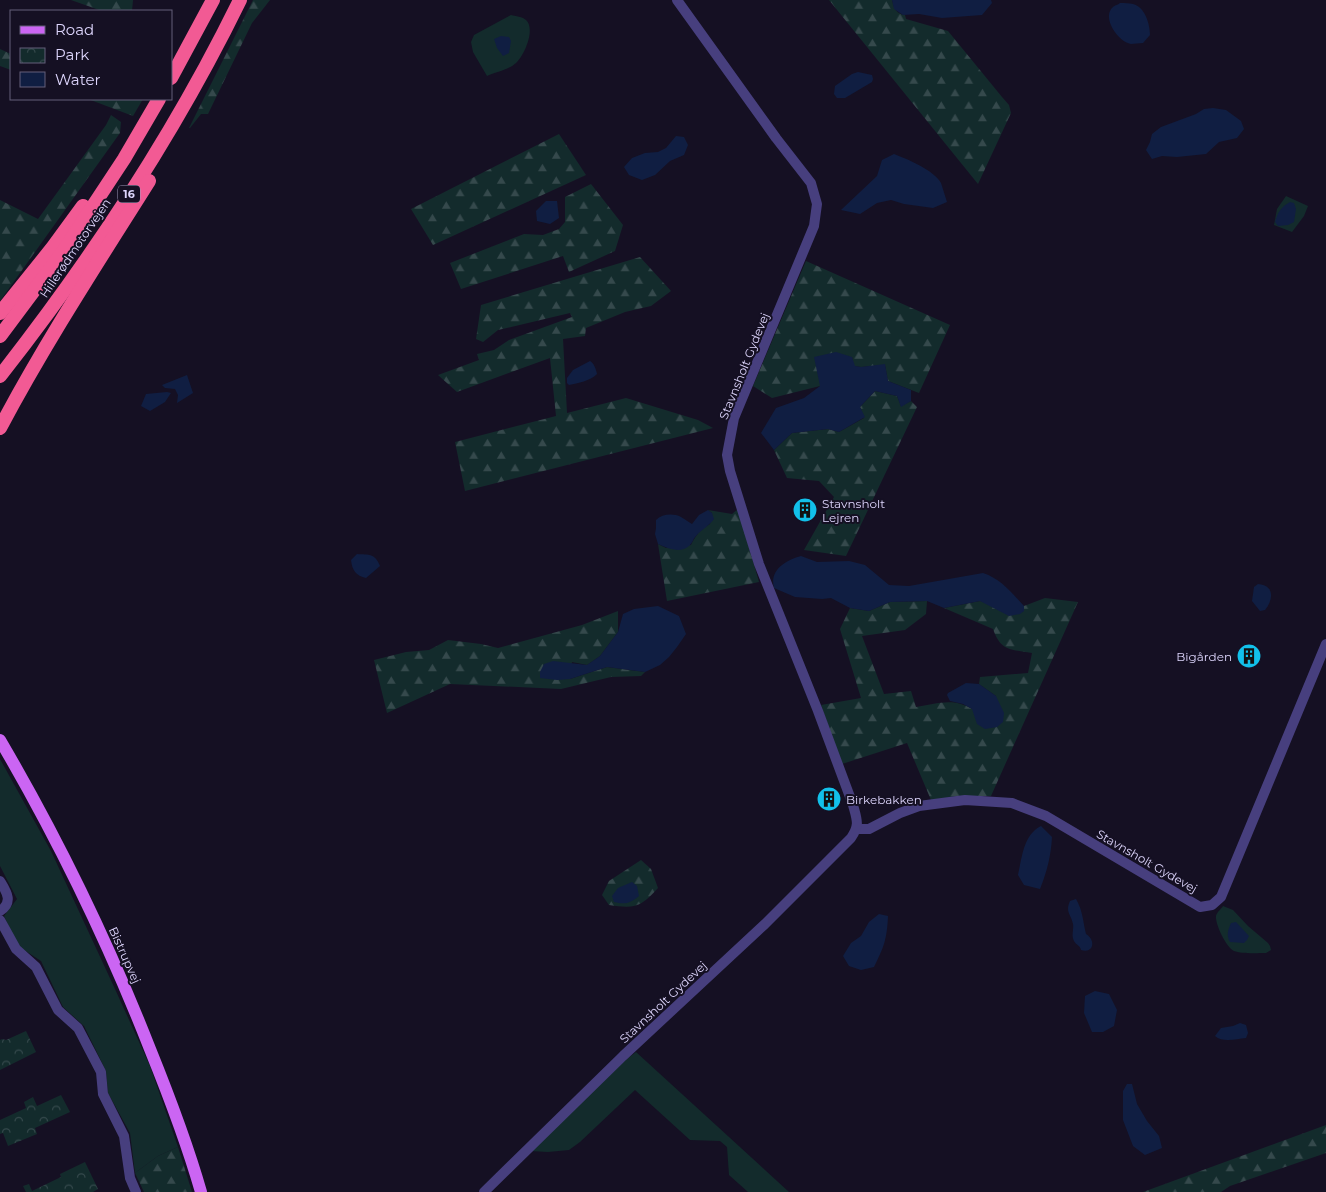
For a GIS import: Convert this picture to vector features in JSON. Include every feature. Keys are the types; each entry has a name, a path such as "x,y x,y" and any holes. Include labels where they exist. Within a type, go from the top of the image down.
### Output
{"highway":[{"path":"172,76 213,0"},
{"name":"Hillerødmotorvejen","path":"0,376 40,325 81,267 143,173 192,89 240,0"},
{"path":"0,428 48,343 152,175 186,114 192,89"},
{"name":"Hillerødmotorvejen","path":"0,336 62,253 124,159 158,100"},
{"path":"0,313 53,247 100,183 124,159"}],"main road":[{"name":"Bistrupvej","path":"0,740 65,858 125,987 166,1089 201,1192"}],"street":[{"name":"Stavnsholt Gydevej","path":"484,1192 623,1056 766,924 851,838 857,829 857,818 818,712 759,564 730,471 727,455 734,418 814,226 817,204 811,183 776,138 677,0"},
{"name":"Stavnsholt Gydevej","path":"857,829 868,829 919,806 965,800 1012,803 1046,816 1200,907 1212,904 1221,896 1326,644"},
{"path":"0,881 8,895 7,903 4,909 0,911"},
{"path":"0,920 16,949 36,968 58,1010 78,1028 101,1072 103,1094 124,1136 130,1178 136,1192"}],"green space":[{"path":"71,0 133,0 132,10 99,10"},
{"path":"253,0 270,0 252,23 208,114 201,114 189,128"},
{"path":"829,0 892,0 896,10 905,15 906,19 948,31 1009,105 1011,113 978,184"},
{"path":"511,15 525,19 529,24 528,42 519,60 513,65 487,76 473,52 471,42 474,35"},
{"path":"0,49 10,54 10,70 0,66"},
{"path":"91,100 142,100 133,116"},
{"path":"111,115 121,122 120,133 0,301 0,200 38,219 106,125"},
{"path":"559,134 586,175 433,245 411,209"},
{"path":"591,184 623,225 615,251 569,272 563,256 461,289 450,263 524,234 543,235 559,229 565,222 565,197"},
{"path":"1286,196 1308,206 1304,216 1292,232 1274,225 1277,209"},
{"path":"640,257 671,291 651,306 625,312 586,328 585,336 563,339 567,413 626,398 698,420 713,428 465,491 455,442 556,416 550,358 457,392 438,375 479,360 477,354 494,350 509,340 572,317 570,313 498,330 483,342 476,339 481,305"},
{"path":"806,261 950,325 919,393 888,381 885,365 854,366 852,357 820,386 772,398 753,386"},
{"path":"875,391 897,396 901,406 911,401 917,407 846,556 804,550 834,497 819,481 787,478 774,450 792,433 828,429 839,432 864,418 860,407"},
{"path":"738,509 759,582 667,601 658,544 666,548 691,545 699,533 710,524 712,513 708,510 732,514"},
{"path":"1045,598 1078,602 991,796 966,796 931,800 907,743 842,764 821,705 861,698 840,629 850,608 869,611 890,602 927,601 926,614 905,630 862,636 884,694 911,691 916,707 951,702 965,705 972,709 996,696 979,684 980,677 1028,673 1032,653 1013,650 1003,646 993,629 944,608 980,601 1024,611 1024,606"},
{"path":"618,611 618,632 600,656 587,665 572,662 570,679 607,667 645,672 641,676 611,677 561,689 450,684 387,713 374,660 406,652 429,650 448,640 498,648 582,625"},
{"path":"0,759 51,851 115,989 150,1066 178,1147 158,1156 135,1173 130,1133 108,1093 106,1071 84,1026 63,1007 41,961 18,946 4,916 17,899 0,866"},
{"path":"641,860 651,869 658,888 647,899 637,905 625,907 609,905 602,895 609,881"},
{"path":"1223,906 1233,910 1268,943 1271,950 1266,953 1250,953 1237,952 1231,949 1222,935 1216,920 1216,916"},
{"path":"26,1031 36,1052 0,1070 0,1040 6,1040"},
{"path":"636,1052 789,1192 748,1192 729,1175 727,1147 720,1141 690,1140 635,1090 569,1150 530,1151 610,1072"},
{"path":"61,1095 70,1112 35,1128 37,1134 8,1146 3,1133 0,1134 0,1120 26,1108 24,1102 33,1097 37,1106"},
{"path":"1326,1125 1326,1153 1230,1186 1221,1192 1143,1192"},
{"path":"178,1147 192,1192 144,1192 135,1173 158,1156"},
{"path":"85,1162 98,1189 93,1192 26,1192 23,1186 29,1184 32,1191 61,1177 60,1174"}],"water":[{"path":"892,0 991,0 992,3 982,15 942,18 919,14 903,15 894,9"},
{"path":"1120,3 1133,4 1144,12 1148,21 1150,35 1143,43 1131,44 1116,34 1109,17 1110,11"},
{"path":"501,36 509,37 511,41 509,53 503,56 497,48 494,39"},
{"path":"858,72 872,75 872,82 845,98 837,98 834,94 835,86"},
{"path":"1204,109 1226,110 1241,121 1244,129 1237,138 1219,142 1206,154 1177,157 1162,156 1152,159 1146,150 1152,134 1161,127 1196,114"},
{"path":"676,136 684,137 688,145 684,155 670,161 655,175 642,180 629,175 624,167 632,158 645,153 658,152 666,148"},
{"path":"894,154 920,166 938,178 947,202 933,208 891,200 877,203 860,214 841,210 877,176 882,160"},
{"path":"546,201 557,201 559,218 550,224 537,221 536,211"},
{"path":"1290,202 1294,203 1296,209 1294,222 1278,226 1275,222 1279,213"},
{"path":"836,352 852,357 855,366 885,364 888,381 911,390 911,401 901,407 897,396 875,391 860,407 865,417 839,432 828,429 792,433 774,450 761,433 776,408 804,398 820,386 814,357"},
{"path":"590,361 594,365 597,374 587,380 569,385 567,378 573,370"},
{"path":"187,375 193,393 177,403 178,395 175,389 165,388 162,385"},
{"path":"171,393 165,402 150,411 141,406 146,394"},
{"path":"708,510 712,513 714,519 695,537 689,546 678,550 658,544 655,534 656,520 658,518 664,515 675,515 692,524 699,515"},
{"path":"357,554 374,557 380,566 366,578 360,576 352,567 351,560"},
{"path":"801,556 817,562 849,561 865,565 889,585 909,586 983,573 1005,586 1024,606 1024,611 1020,614 1009,616 980,601 944,608 927,601 890,602 869,611 850,608 831,598 795,597 774,588 773,582 776,571 790,560"},
{"path":"1258,584 1267,587 1271,593 1268,606 1265,610 1260,611 1252,601 1254,587"},
{"path":"658,606 679,616 686,634 669,657 660,665 645,672 607,667 570,679 540,678 540,672 544,664 553,661 587,665 600,656 618,632 623,614 634,609"},
{"path":"966,683 979,684 996,696 1004,713 1003,722 997,727 985,729 977,724 972,709 963,704 950,701 948,693"},
{"path":"1041,826 1052,837 1051,851 1040,889 1024,885 1018,875 1022,854 1027,841 1030,835"},
{"path":"632,882 637,886 639,896 628,903 614,902 612,896 618,888"},
{"path":"1076,899 1086,934 1092,943 1091,948 1085,951 1081,950 1073,939 1073,924 1068,908 1070,901"},
{"path":"879,914 888,916 888,924 886,937 874,967 861,970 849,966 843,956 851,943 861,936 869,922"},
{"path":"1236,922 1249,936 1244,943 1230,942 1228,937 1231,923"},
{"path":"1095,991 1109,994 1117,1010 1114,1026 1103,1032 1092,1032 1084,1013 1085,996"},
{"path":"1240,1023 1246,1025 1248,1033 1246,1038 1226,1040 1215,1036 1221,1028"},
{"path":"1127,1084 1132,1084 1137,1104 1159,1136 1162,1148 1145,1155 1133,1146 1123,1120 1123,1091"}],"place":[{"name":"Stavnsholt Lejren","path":"805,510"},
{"name":"Bigården","path":"1249,656"},
{"name":"Birkebakken","path":"829,799"}]}
